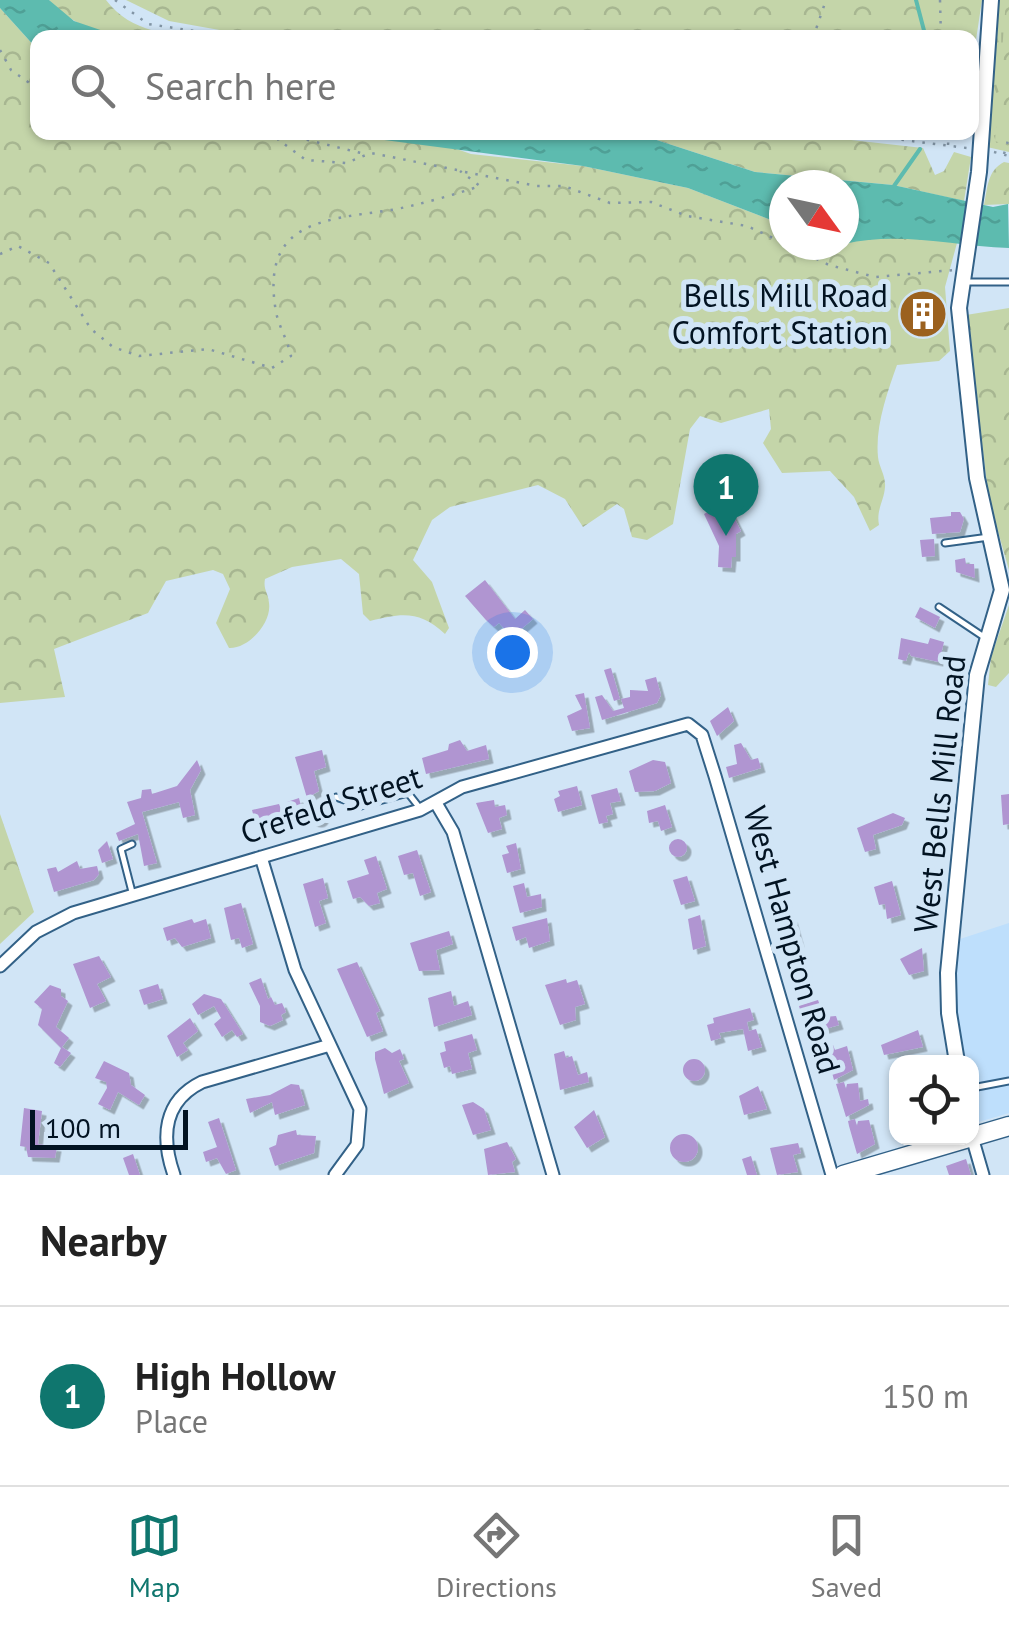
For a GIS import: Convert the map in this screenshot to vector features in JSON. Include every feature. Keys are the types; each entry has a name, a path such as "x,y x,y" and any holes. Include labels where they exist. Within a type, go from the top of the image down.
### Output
{"main road":[{"path":"979,1135 1009,1126"},
{"path":"844,1175 945,1145"}],"street":[{"name":"West Bells Mill Road","path":"956,1055 948,974 975,687 1002,590 973,446 959,308 978,186 991,0"},
{"name":"Crefeld Street","path":"0,966 50,924 133,895 420,810 462,787 679,724 692,725"},
{"name":"West Hampton Road","path":"692,725 702,735 715,776 832,1175"},
{"path":"436,803 453,832 553,1175"},
{"path":"261,857 295,970 362,1118 358,1145 335,1175"},
{"path":"174,1175 165,1136 170,1114 183,1094 202,1082 330,1045"},
{"path":"974,1145 983,1175"}],"lane":[{"path":"962,274 1009,282"},
{"path":"945,543 992,537"},
{"path":"939,608 986,638"},
{"path":"336,797 360,806 408,792 420,810"},
{"path":"132,844 121,849 133,895"},
{"path":"979,1087 1009,1081"}],"path":[{"path":"114,0 148,24 188,30"},
{"path":"816,30 826,0"},
{"path":"940,0 941,30"},
{"path":"0,50 11,70 30,83"},
{"path":"987,151 1006,155 1009,137"},
{"path":"278,140 299,158 332,164 366,154"},
{"path":"305,140 537,186 564,186 610,203 651,202 687,216 747,226 769,236"},
{"path":"902,140 974,149"},
{"path":"948,145 949,140"},
{"path":"0,254 22,246 42,258 57,273 91,328 128,354 208,349 272,368 285,363 292,352 276,312 278,258 289,238 317,222 396,209 480,186 460,171"},
{"path":"819,260 875,277 962,274"}],"shaded area":[{"path":"1009,923 1009,1113 979,1122 979,1055 964,1055 954,996 960,939"}],"green space":[{"path":"49,0 106,0 127,20 152,30 97,30 65,15"},
{"path":"126,0 982,0 978,30 219,30 169,21"},
{"path":"996,0 1009,0 1009,152 987,147"},
{"path":"1009,0 1009,146 995,141"},
{"path":"0,8 30,41 30,140 398,140 448,146 471,154 583,166 688,188 769,219 769,260 859,260 859,239 868,236 912,236 957,243 945,287 950,351 939,361 897,365 880,422 879,461 885,483 879,525 870,531 854,497 830,471 782,473 763,443 771,429 769,409 721,423 700,416 690,429 673,524 647,540 632,537 624,509 617,504 583,527 565,499 538,485 450,507 432,520 413,560 432,582 449,628 445,634 418,617 391,616 370,621 363,614 359,574 341,559 292,567 265,579 267,619 251,639 229,648 216,623 230,589 223,574 213,570 166,581 148,613 54,649 65,697 0,703"},
{"path":"657,140 851,140 923,148 935,175 944,171 954,152 971,157 964,201 859,182 859,170 769,170 769,173"},
{"path":"1004,162 1009,163 1009,204 984,205 991,175"},
{"path":"1009,308 1009,570 989,500 966,315"},
{"path":"1009,605 1009,673 996,687 988,685 991,657"},
{"path":"0,814 34,912 0,944"}],"water":[{"path":"0,0 49,0 74,21 100,30 30,30 30,41 0,8"},
{"path":"384,140 657,140 769,173 769,219 688,188 583,166"},
{"path":"859,182 893,185 993,207 1008,204 1009,248 906,239 859,241"}],"building":[{"path":"726,502 741,531 736,534 736,557 732,557 731,568 718,567 719,546 704,514"},
{"path":"951,512 960,512 964,519 960,532 932,534 930,518 951,516"},
{"path":"934,539 935,556 922,557 920,540"},
{"path":"965,558 966,564 974,564 975,578 956,572 955,560"},
{"path":"485,580 515,619 525,610 533,619 512,637 499,623 494,627 465,596"},
{"path":"920,607 940,617 935,628 915,617"},
{"path":"901,638 928,644 930,638 944,642 939,662 911,656 909,652 906,661 898,659"},
{"path":"611,668 620,699 614,701 604,670"},
{"path":"656,677 661,695 657,703 602,720 595,697 602,695 613,711 624,708 621,699 630,697 630,690 648,691 645,680"},
{"path":"584,693 590,728 572,731 567,716 582,709 575,695"},
{"path":"728,707 734,721 717,736 710,721"},
{"path":"460,740 467,751 486,745 489,759 426,774 422,758 448,750 449,744"},
{"path":"741,743 751,760 758,758 761,768 729,778 726,767 737,764 734,745"},
{"path":"322,750 326,767 314,771 319,791 307,798 295,757"},
{"path":"197,760 201,770 190,790 195,815 183,818 179,802 142,812 157,863 144,866 138,834 119,841 116,833 135,824 127,802 141,798 142,790 151,789 152,794 177,786"},
{"path":"653,760 665,762 671,783 655,791 635,792 629,771"},
{"path":"577,786 582,805 558,812 554,799 560,796 558,791"},
{"path":"617,788 621,801 610,803 613,814 606,816 608,822 599,824 591,795"},
{"path":"1009,794 1009,824 1003,825 1001,795"},
{"path":"299,798 303,814 292,817 287,802"},
{"path":"494,800 495,807 505,805 507,815 499,818 502,829 488,833 476,803"},
{"path":"279,804 284,817 257,829 252,810"},
{"path":"665,805 672,827 661,831 658,821 649,823 647,811"},
{"path":"317,807 325,815 317,823 309,815"},
{"path":"893,813 905,818 902,825 873,835 876,849 865,852 857,828"},
{"path":"678,839 685,841 685,855 678,857 671,855 669,848 671,841"},
{"path":"107,841 113,859 102,863 98,850"},
{"path":"516,843 521,869 507,873 502,855 509,853 506,846"},
{"path":"417,850 431,892 420,896 413,873 404,875 398,856"},
{"path":"376,856 387,889 377,893 380,903 369,906 360,897 353,899 347,881 369,874 364,860"},
{"path":"77,861 80,869 97,866 99,874 94,880 54,892 47,869 56,867 58,872"},
{"path":"687,876 695,901 681,905 673,880"},
{"path":"323,878 328,898 319,901 326,923 315,927 303,884"},
{"path":"892,881 901,915 887,919 885,904 879,905 874,887"},
{"path":"524,883 527,897 541,894 542,907 520,913 513,886"},
{"path":"241,903 253,944 242,948 239,938 231,940 224,908"},
{"path":"700,915 706,946 693,950 688,919"},
{"path":"547,918 550,941 529,948 526,937 516,941 512,927"},
{"path":"793,918 800,943 782,949 775,923"},
{"path":"192,919 194,923 206,919 211,938 182,947 175,938 167,941 163,928"},
{"path":"449,931 453,944 436,950 440,970 419,971 410,943"},
{"path":"922,948 924,971 909,975 900,959"},
{"path":"99,956 111,977 97,984 106,1001 90,1008 73,964"},
{"path":"357,962 380,1011 376,1013 383,1031 367,1037 337,969"},
{"path":"261,978 268,999 271,997 275,1005 282,1003 286,1012 281,1015 283,1020 270,1026 260,1022 260,1006 249,983"},
{"path":"566,979 567,983 577,980 585,1004 575,1007 576,1020 560,1025 545,985"},
{"path":"158,984 163,999 144,1005 139,990"},
{"path":"50,985 61,989 61,996 68,1001 56,1027 69,1038 62,1047 71,1053 60,1067 54,1063 61,1048 38,1025 42,1009 34,1002"},
{"path":"451,991 454,1006 468,1001 472,1015 434,1027 428,998"},
{"path":"204,994 221,999 243,1034 237,1037 232,1030 222,1037 214,1024 221,1018 214,1006 198,1015 192,1004"},
{"path":"818,1000 824,1017 836,1016 839,1025 818,1031 814,1024 805,1027 799,1006"},
{"path":"750,1008 754,1020 747,1022 749,1031 756,1029 762,1047 748,1051 743,1029 719,1033 721,1038 711,1041 707,1025 714,1023 713,1018"},
{"path":"190,1018 198,1031 183,1043 188,1050 177,1057 167,1036"},
{"path":"918,1030 923,1047 884,1055 881,1045"},
{"path":"472,1034 477,1050 468,1053 472,1069 452,1074 450,1066 444,1068 440,1053 446,1051 444,1042"},
{"path":"833,1045 835,1050 847,1046 853,1070 834,1080 825,1047"},
{"path":"385,1048 392,1053 400,1049 404,1059 399,1061 409,1083 384,1094 375,1052"},
{"path":"564,1051 566,1058 572,1056 578,1075 587,1072 589,1082 560,1090 554,1054"},
{"path":"694,1059 702,1062 702,1078 694,1081 686,1078 683,1070 686,1062"},
{"path":"104,1061 129,1073 131,1085 145,1095 139,1105 118,1092 110,1110 98,1104 107,1088 106,1082 95,1078"},
{"path":"844,1082 846,1089 847,1084 858,1083 860,1101 868,1099 869,1105 846,1117 836,1084"},
{"path":"291,1084 299,1085 305,1105 275,1115 272,1102 250,1113 246,1099 270,1095"},
{"path":"758,1086 767,1109 744,1115 739,1096"},
{"path":"473,1102 484,1109 491,1130 473,1135 462,1105"},
{"path":"24,1108 42,1111 38,1144 57,1147 55,1158 28,1157 26,1147 20,1146"},
{"path":"594,1110 605,1137 587,1148 574,1127"},
{"path":"219,1118 236,1170 226,1174 217,1158 206,1162 203,1152 217,1147 208,1122"},
{"path":"855,1119 857,1126 858,1121 869,1120 875,1144 857,1154 848,1121"},
{"path":"296,1130 297,1135 316,1136 314,1153 275,1166 269,1148 276,1145 278,1135"},
{"path":"684,1134 694,1138 698,1148 694,1158 684,1162 674,1158 670,1148 674,1138"},
{"path":"507,1142 516,1159 512,1162 515,1172 488,1175 484,1149"},
{"path":"798,1143 801,1153 793,1155 798,1172 777,1175 770,1148"},
{"path":"133,1154 140,1175 129,1175 123,1158"},
{"path":"751,1156 757,1175 747,1175 742,1159"},
{"path":"966,1159 971,1175 949,1175 946,1166"}],"waterway":[{"path":"916,0 924,30"},
{"path":"894,186 920,149"}],"place":[{"name":"Bells Mill Road Comfort Station","path":"923,314"},
{"name":"High Hollow","path":"726,536"}]}
